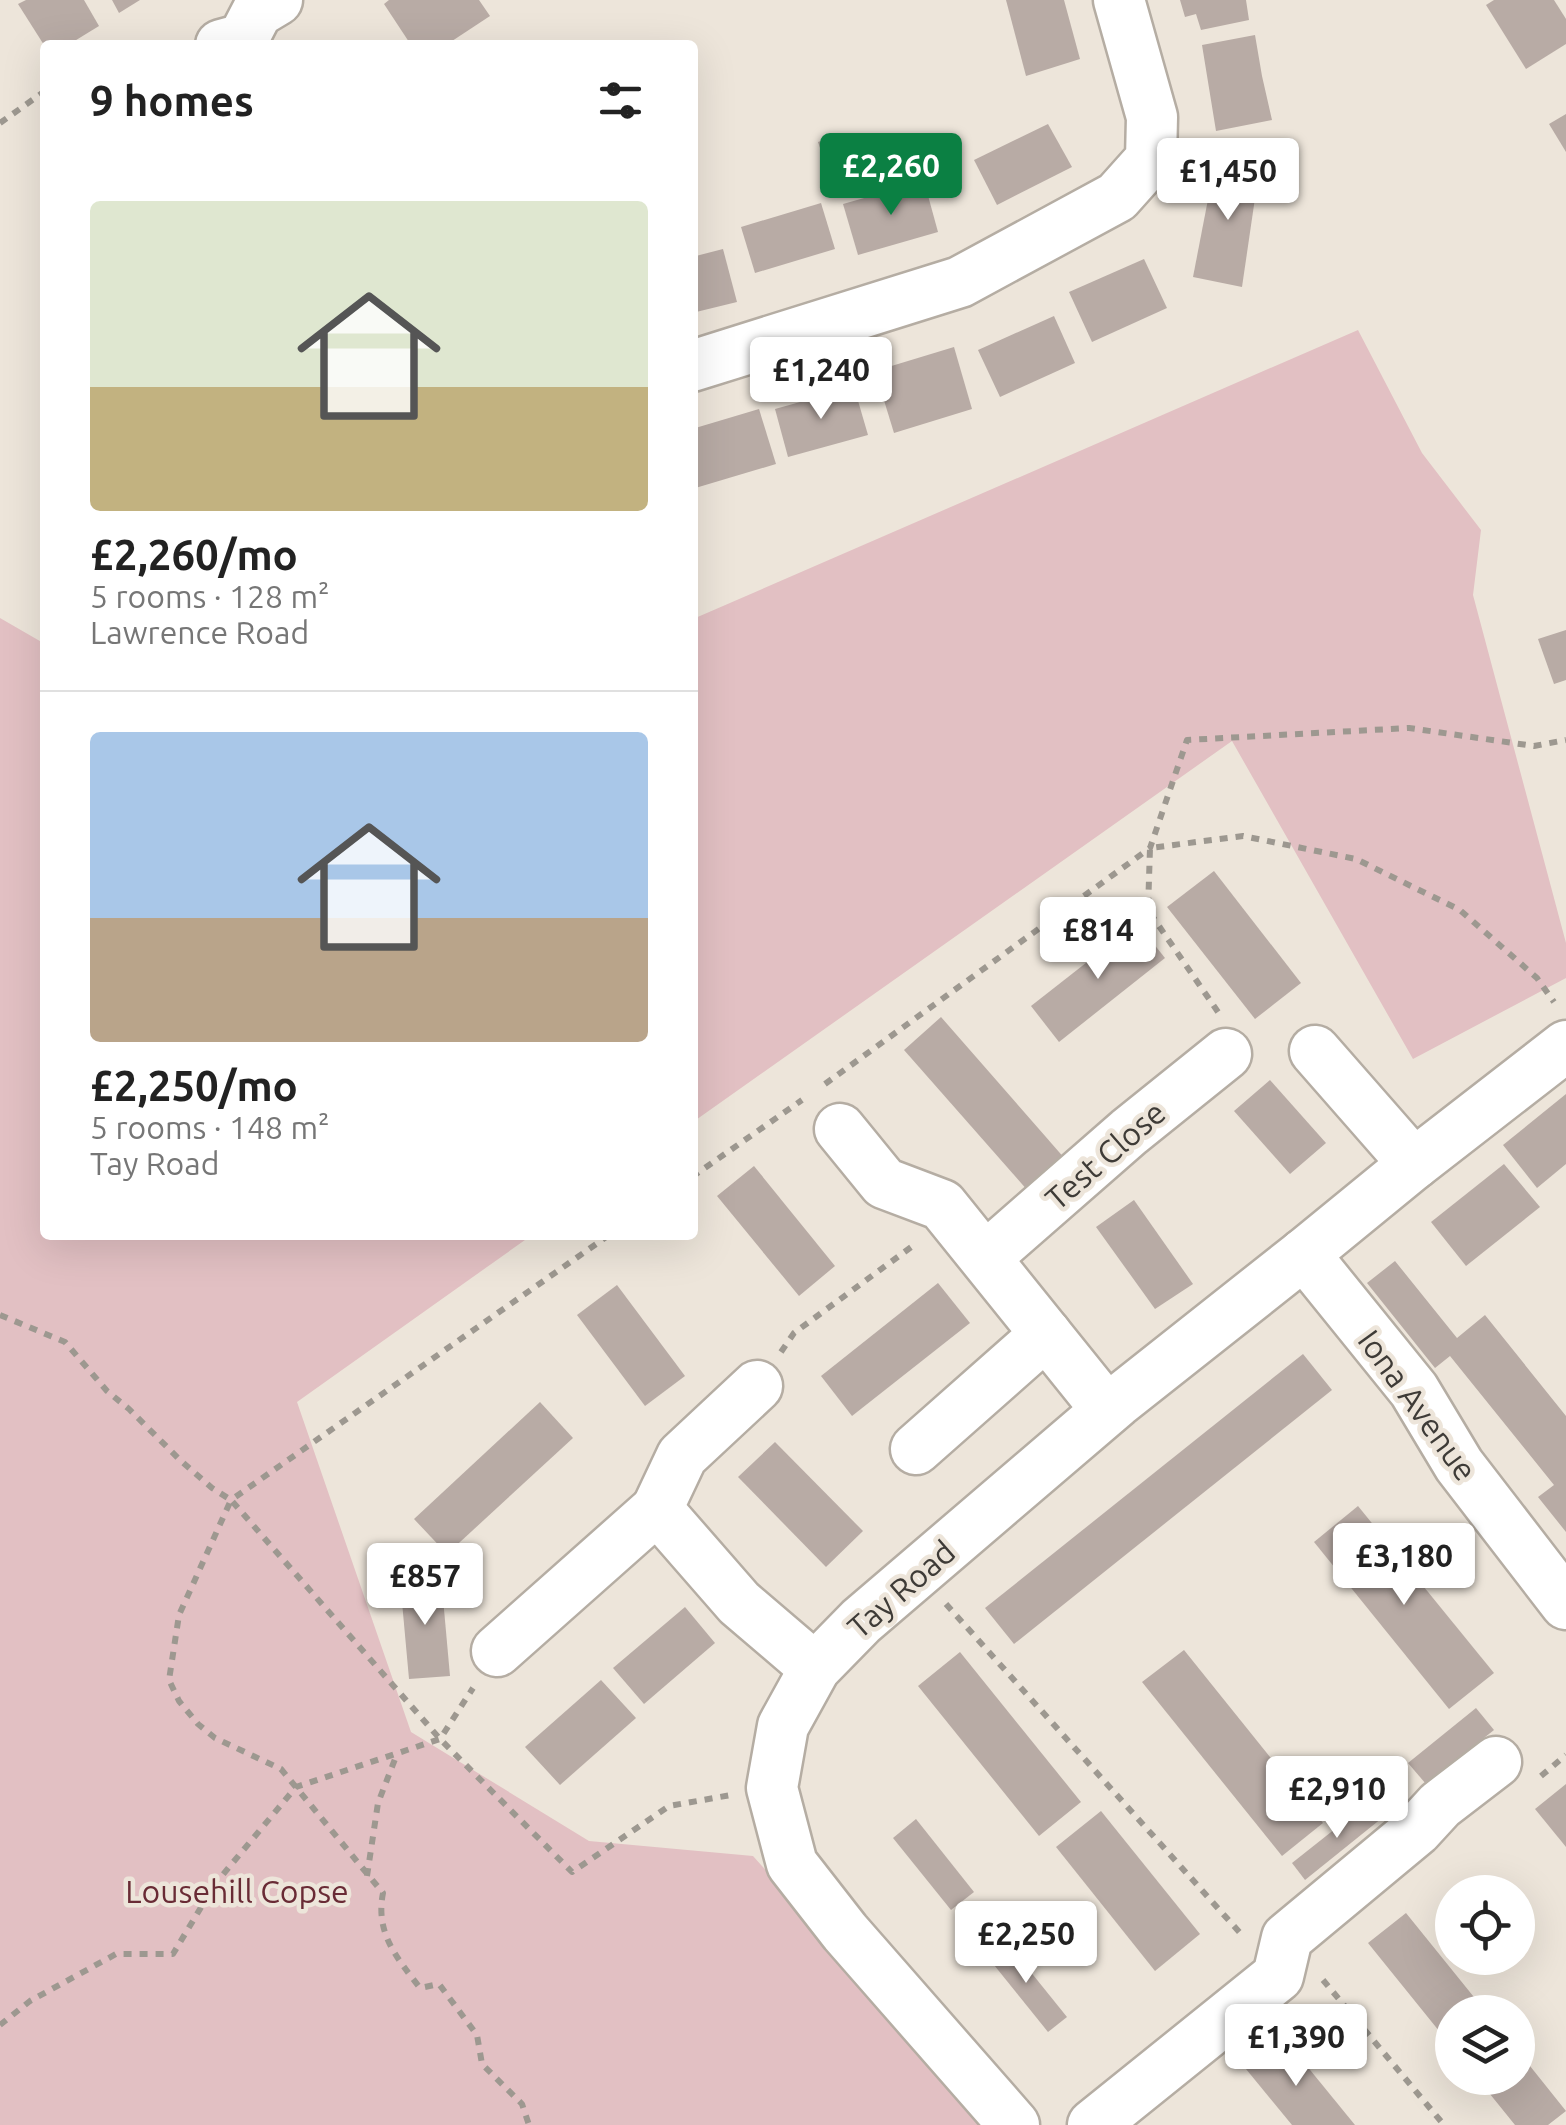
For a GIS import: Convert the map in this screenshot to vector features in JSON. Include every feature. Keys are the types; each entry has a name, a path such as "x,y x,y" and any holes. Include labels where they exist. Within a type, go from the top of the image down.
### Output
{"street":[{"path":"238,40 257,12 277,0"},
{"path":"698,364 960,282 1117,197 1150,158 1152,117 1119,0"},
{"name":"Tay Road","path":"1014,2125 845,1932 792,1864 772,1788 783,1726 816,1668 861,1621 1108,1410 1414,1164 1561,1025"},
{"path":"1315,1051 1414,1164"},
{"name":"Test Close","path":"986,1257 1129,1132 1226,1054"},
{"path":"840,1129 884,1183 942,1205 1108,1410"},
{"name":"Iona Avenue","path":"1304,1254 1414,1390 1459,1464 1566,1604"},
{"path":"916,1448 1046,1334"},
{"path":"497,1651 658,1509 682,1456 757,1386"},
{"path":"658,1509 739,1603 816,1668"},
{"path":"1093,2125 1283,1957 1440,1804 1496,1762"}],"path":[{"path":"0,123 40,95"},
{"path":"1226,1054 1221,1016 1148,910 1150,848 1188,740 1408,728 1534,746 1566,740"},
{"path":"698,1173 1150,848 1243,836 1356,858 1460,910 1537,978 1561,1025"},
{"path":"757,1386 794,1333 952,1217"},
{"path":"529,2125 522,2104 482,2064 478,2035 439,1984 420,1988 394,1953 379,1914 383,1894 281,1769 215,1738 179,1701 169,1680 179,1615 230,1500 603,1240"},
{"path":"0,1315 65,1342 107,1391 180,1460 230,1500 440,1739 572,1872 669,1806 772,1788"},
{"path":"918,1573 1444,2125"},
{"path":"0,2025 30,2001 116,1954 174,1954 215,1884 296,1788 440,1739 497,1651"},
{"path":"368,1876 378,1803 398,1753"}],"green space":[{"path":"1358,330 1422,453 1481,530 1473,595 1566,943 1566,978 1413,1059 1232,741 698,1118 698,617"},
{"name":"Lousehill Copse","path":"0,618 40,641 40,1240 525,1240 297,1402 411,1732 589,1841 753,1856 994,2125 0,2125"}],"building":[{"path":"26,0 84,0 99,26 76,40 41,40 18,4"},
{"path":"112,0 140,0 119,13"},
{"path":"389,0 479,0 490,16 454,40 408,40 384,4"},
{"path":"1006,0 1064,0 1080,59 1026,76"},
{"path":"1180,0 1246,0 1249,20 1201,30 1196,14 1185,17"},
{"path":"1494,0 1554,0 1566,19 1566,44 1526,69 1486,5"},
{"path":"1255,35 1272,120 1216,131 1202,45"},
{"path":"1566,114 1566,152 1549,124"},
{"path":"1048,124 1072,167 997,205 974,160"},
{"path":"835,136 850,180 833,186 818,142"},
{"path":"1216,158 1260,164 1242,287 1193,277"},
{"path":"924,181 938,232 858,255 843,204"},
{"path":"821,203 835,249 755,273 741,227"},
{"path":"723,249 737,302 698,312 698,255"},
{"path":"1144,259 1167,308 1092,342 1069,292"},
{"path":"1054,316 1075,363 1000,397 978,350"},
{"path":"954,347 972,409 894,433 875,371"},
{"path":"854,387 868,435 788,457 775,409"},
{"path":"759,409 776,464 698,487 698,427"},
{"path":"1566,630 1566,680 1554,684 1538,639"},
{"path":"1214,871 1301,983 1255,1019 1167,907"},
{"path":"1137,923 1165,958 1059,1042 1031,1006"},
{"path":"941,1017 1066,1160 1029,1192 904,1050"},
{"path":"1270,1080 1326,1143 1290,1174 1234,1111"},
{"path":"1566,1094 1566,1164 1537,1188 1503,1145"},
{"path":"1504,1164 1540,1207 1466,1266 1431,1222"},
{"path":"754,1166 835,1266 799,1296 717,1196"},
{"path":"1134,1200 1193,1284 1155,1309 1096,1227"},
{"path":"1395,1261 1457,1338 1485,1315 1566,1416 1566,1532 1538,1497 1554,1485 1450,1356 1435,1368 1367,1283"},
{"path":"938,1283 970,1323 852,1416 821,1376"},
{"path":"617,1285 685,1376 645,1406 577,1315"},
{"path":"1303,1354 1332,1390 1014,1644 985,1608"},
{"path":"540,1402 573,1438 447,1554 414,1519"},
{"path":"775,1442 863,1531 826,1567 738,1477"},
{"path":"1358,1506 1494,1673 1449,1709 1314,1542"},
{"path":"441,1576 450,1676 409,1679 400,1580"},
{"path":"685,1607 715,1643 644,1704 613,1668"},
{"path":"1184,1650 1323,1823 1282,1856 1142,1682"},
{"path":"960,1652 1081,1802 1039,1836 918,1686"},
{"path":"601,1680 636,1718 560,1785 525,1747"},
{"path":"1476,1708 1494,1730 1426,1784 1408,1763"},
{"path":"1566,1784 1566,1847 1535,1809"},
{"path":"1369,1802 1382,1818 1305,1880 1292,1863"},
{"path":"1101,1811 1200,1934 1155,1971 1056,1847"},
{"path":"916,1819 974,1892 951,1910 893,1838"},
{"path":"1406,1913 1435,1949 1435,1975 1456,1975 1472,1995 1435,1995 1435,2026 1368,1943"},
{"path":"1005,1940 1067,2017 1048,2032 986,1955"},
{"path":"1284,2038 1355,2125 1292,2125 1246,2069"},
{"path":"1535,2072 1566,2111 1548,2125 1515,2125 1491,2095 1535,2095"}]}
